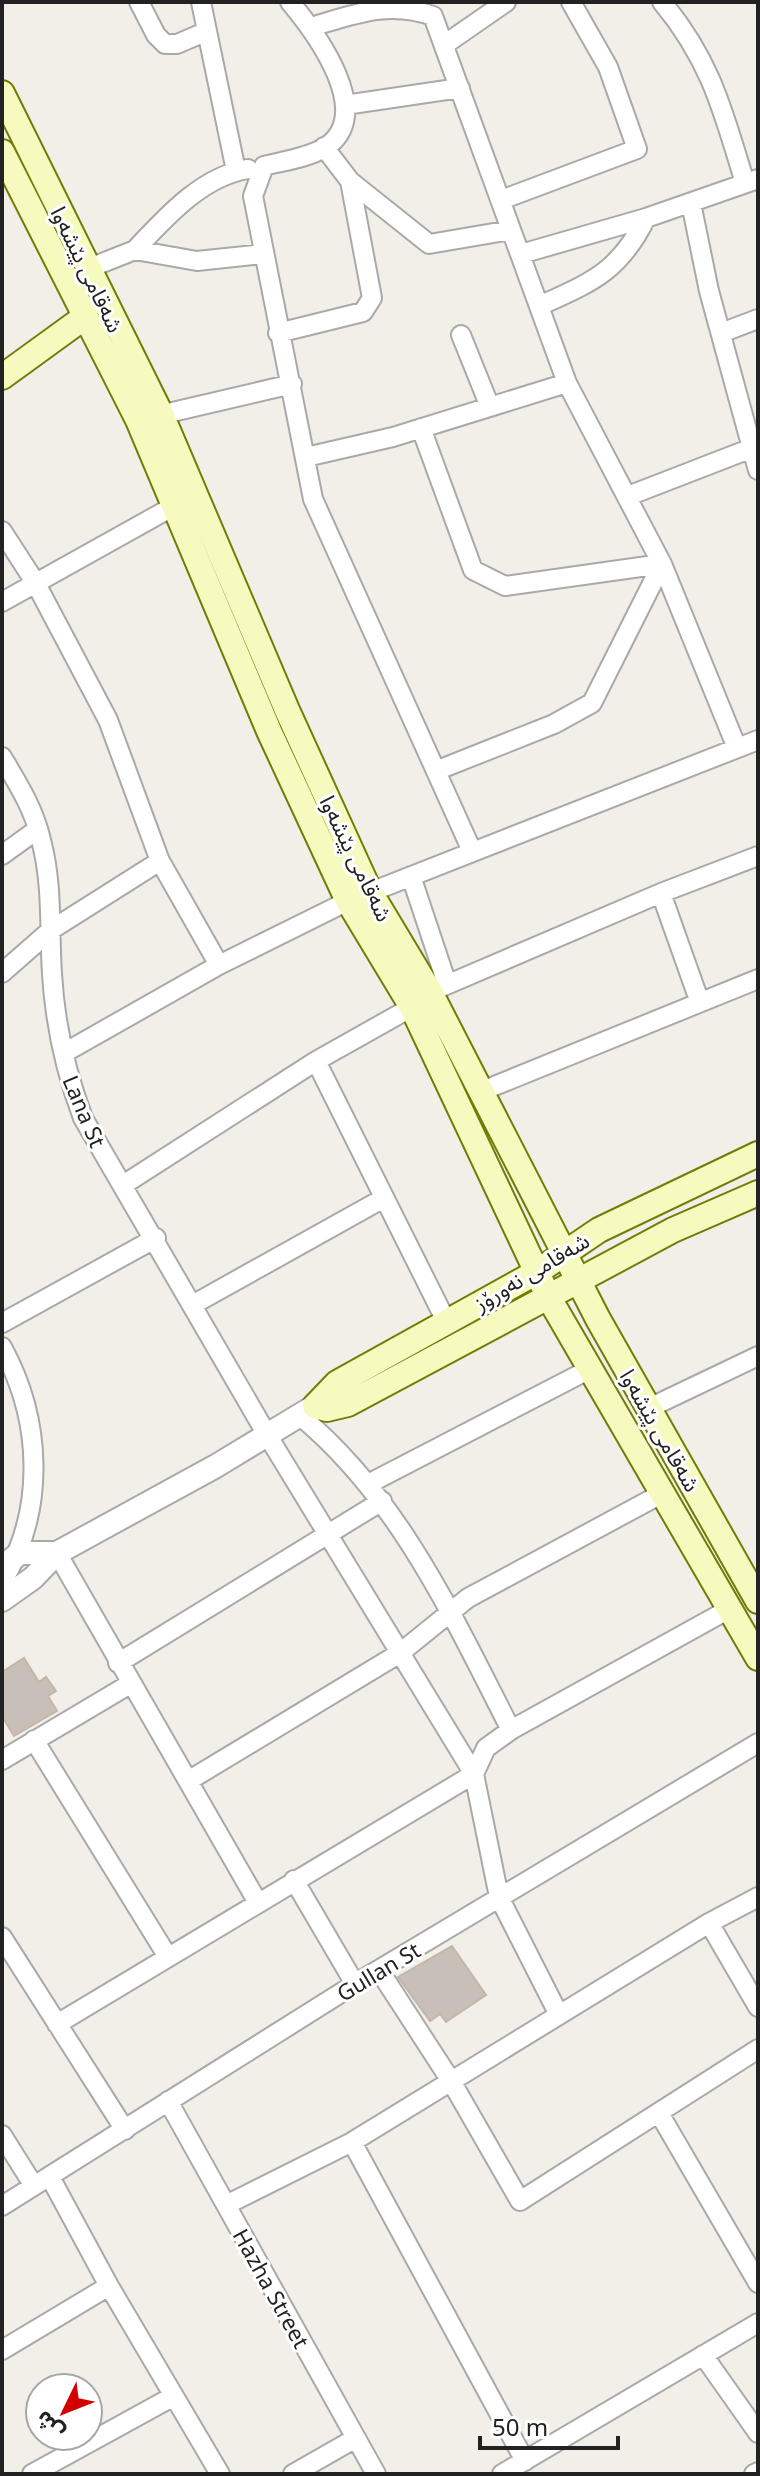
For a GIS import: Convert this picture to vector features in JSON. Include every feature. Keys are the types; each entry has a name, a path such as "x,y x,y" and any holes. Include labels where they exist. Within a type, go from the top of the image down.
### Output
{"main road":[{"name":"شەقامی پێشەوا","path":"2,93 87,269 149,417 287,710 359,896"},
{"name":"شەقامی پێشەوا","path":"4,159 86,316 149,417 174,506 269,731 359,896 430,994 647,1409 758,1601"},
{"path":"2,377 86,316"},
{"name":"شەقامی پێشەوا","path":"430,994 549,1298 588,1370 758,1658"},
{"name":"شەقامی نەورۆز","path":"307,1410 337,1383 537,1272 563,1253 637,1211 758,1154"},
{"name":"شەقامی نەورۆز","path":"307,1410 348,1404 673,1230 758,1193"}],"street":[{"path":"139,2 156,35 165,44 177,44 205,32"},
{"path":"201,2 236,171"},
{"path":"87,269 135,250 178,205 236,171 264,166 324,147 336,136 345,105 334,68 311,27 290,2"},
{"path":"479,24 483,2"},
{"path":"444,45 479,24 506,2"},
{"path":"501,200 637,149 608,67 571,2"},
{"path":"521,254 646,218 752,181 716,87 692,38 662,2"},
{"path":"311,27 391,4 411,5 433,16 567,383 662,564 737,748"},
{"path":"345,105 460,88"},
{"path":"324,147 350,181 429,244 511,230"},
{"path":"264,166 253,196 313,499 472,851"},
{"path":"278,333 363,312 369,307 372,298 350,181"},
{"path":"691,203 721,333 758,470"},
{"path":"539,306 609,269 630,250 646,218"},
{"path":"135,250 197,261 263,254"},
{"path":"721,333 758,319"},
{"path":"461,335 490,407"},
{"path":"306,457 421,428 567,383"},
{"path":"149,417 292,384"},
{"path":"421,428 473,570 505,586 662,564"},
{"path":"628,496 752,448"},
{"path":"2,602 174,506"},
{"path":"2,531 35,582 108,720 160,861 219,965"},
{"path":"438,770 554,724 592,703 662,564"},
{"path":"64,1053 219,965 359,896 758,740"},
{"name":"Lana St","path":"2,757 23,792 38,829 51,904 52,976 64,1053 83,1118 156,1238 266,1433 474,1774 499,1897 559,2015"},
{"path":"2,855 38,829"},
{"path":"123,1185 316,1061 430,994 661,893 758,856"},
{"path":"2,973 51,930 160,861"},
{"path":"411,876 430,994"},
{"path":"661,893 699,1000"},
{"path":"482,1091 699,1000 758,979"},
{"path":"316,1061 446,1321"},
{"path":"194,1304 384,1198"},
{"path":"2,1323 156,1238"},
{"path":"2,1347 17,1374 33,1430 33,1477 11,1560 2,1582"},
{"path":"647,1409 758,1356"},
{"path":"370,1483 588,1370"},
{"path":"307,1410 382,1501 450,1612 511,1730"},
{"name":"شەقامی نەورۆز","path":"2,1600 33,1578 57,1553 216,1466 307,1410"},
{"path":"188,1781 400,1653 468,1598 663,1493"},
{"path":"118,1663 328,1537 382,1501"},
{"path":"57,1553 257,1901"},
{"name":"شەقامی نەورۆز","path":"11,1560 57,1553"},
{"path":"57,2024 257,1901 474,1774 486,1748 511,1730 731,1608"},
{"path":"5,1752 34,1740 130,1684"},
{"path":"34,1740 168,1957"},
{"name":"Gullan St","path":"2,2206 355,1984 758,1743"},
{"path":"294,1880 355,1984"},
{"path":"226,2205 352,2142 709,1923 758,1897"},
{"path":"709,1923 758,2007"},
{"path":"2,1937 125,2130"},
{"path":"379,1970 451,2081 520,2201 758,2049"},
{"name":"Hazha Street","path":"168,2101 376,2474"},
{"path":"659,2113 758,2283"},
{"path":"2,2135 42,2182 109,2286 220,2474"},
{"path":"352,2142 525,2461"},
{"path":"2,2350 109,2286"},
{"path":"502,2474 758,2323"},
{"path":"703,2355 758,2433"},
{"path":"32,2474 174,2396"},
{"path":"293,2474 356,2438"}],"building":[{"path":"24,1658 39,1682 46,1677 56,1691 48,1696 57,1711 14,1736 2,1716 2,1672"},
{"path":"452,1946 486,1995 446,2022 440,2014 430,2021 398,1977"}]}
